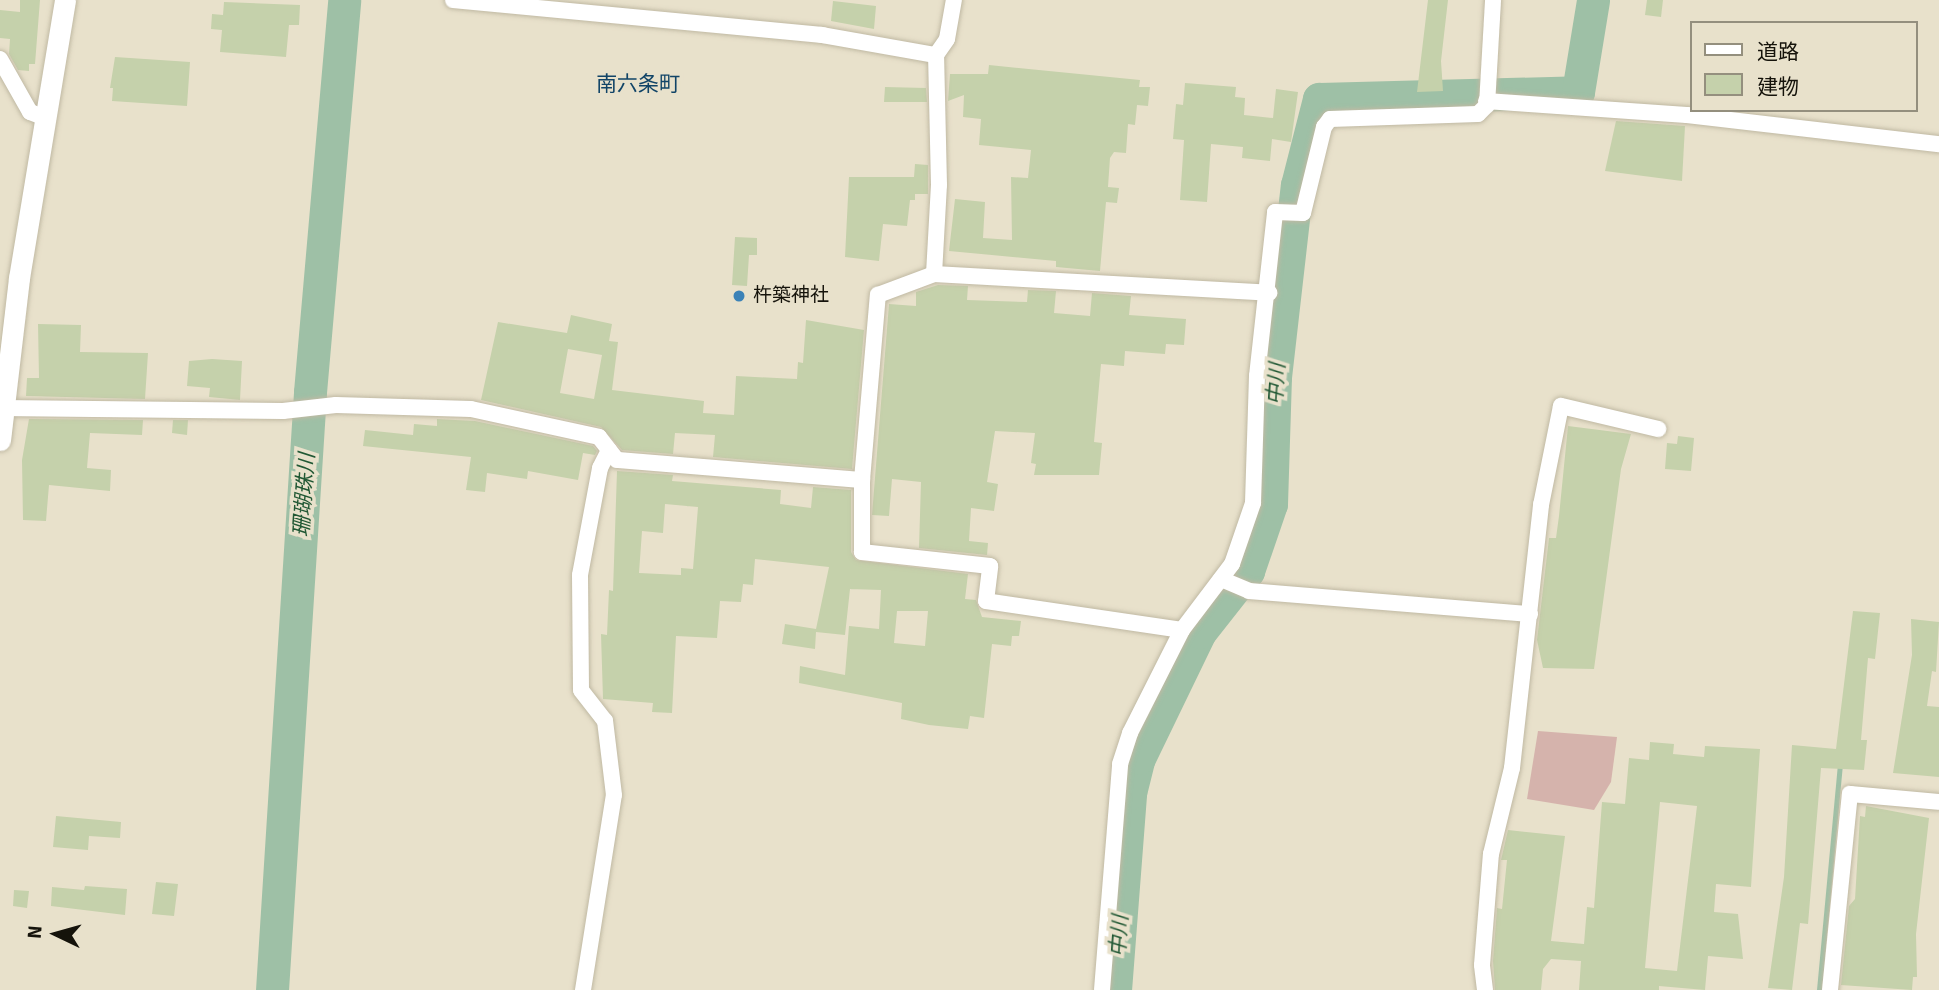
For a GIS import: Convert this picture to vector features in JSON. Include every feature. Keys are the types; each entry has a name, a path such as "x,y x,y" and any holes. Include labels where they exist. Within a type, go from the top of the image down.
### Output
{"street":[{"path":"0,440 1,408 65,0"},
{"path":"453,0 822,35 936,55"},
{"path":"934,274 939,185 936,55 947,39 954,0"},
{"path":"1102,990 1121,764 1130,733 1182,630 1232,564 1253,503 1257,376 1269,293 1275,212 1303,213 1324,127 1330,119 1478,114 1486,101 1493,0"},
{"path":"0,59 30,112 48,119"},
{"path":"1486,101 1687,115 1939,144"},
{"path":"1182,630 986,601 990,566 862,552 862,480 878,295 934,274 1269,293"},
{"path":"1,408 283,411 336,405 471,409 599,438 617,460 862,480"},
{"path":"1485,990 1482,965 1491,854 1512,768 1541,505 1561,407 1658,429"},
{"path":"583,990 614,795 605,721 581,690 580,575 600,468 609,450"},
{"path":"1221,579 1249,591 1530,614"},
{"path":"1830,990 1850,794 1939,802"}],"shaded area":[{"path":"1538,731 1617,737 1611,782 1594,810 1527,799"}],"building":[{"path":"20,0 40,0 35,64 29,64 29,71 18,70 9,54 10,39 0,38 0,10 20,12"},
{"path":"1428,0 1448,0 1441,61 1443,91 1417,92"},
{"path":"1647,0 1663,0 1661,17 1645,15"},
{"path":"833,1 876,6 874,29 831,21"},
{"path":"224,2 300,5 299,25 289,25 286,57 220,52 222,30 211,29 212,14 223,15"},
{"path":"115,57 190,62 187,106 112,101 113,88 110,88"},
{"path":"989,65 1140,80 1139,87 1150,87 1148,106 1137,105 1135,125 1128,124 1126,153 1114,152 1110,158 1108,187 1119,188 1117,203 1106,202 1100,271 1056,267 1056,261 949,251 955,199 985,202 983,238 1012,240 1011,177 1028,178 1031,150 979,145 981,119 963,117 964,95 948,101 950,74 988,74"},
{"path":"1185,83 1236,87 1235,97 1245,98 1244,115 1273,118 1276,89 1298,92 1291,142 1272,139 1270,161 1242,158 1243,147 1211,144 1207,202 1180,200 1184,140 1173,139 1176,104 1183,105"},
{"path":"885,87 926,88 927,102 884,102"},
{"path":"1616,121 1685,126 1682,181 1605,171"},
{"path":"915,164 928,165 928,194 915,194 915,200 910,200 907,226 883,224 879,261 845,257 849,177 914,177"},
{"path":"735,237 757,238 757,255 749,255 747,286 732,285"},
{"path":"938,285 968,286 967,300 1027,302 1028,290 1056,291 1054,313 1090,316 1092,293 1131,296 1129,315 1186,319 1184,345 1166,344 1165,354 1125,351 1124,366 1101,364 1094,442 1102,443 1099,475 1034,475 1036,464 1031,463 1035,433 995,431 987,482 998,484 994,511 971,508 969,541 988,543 987,555 919,548 921,482 892,479 889,516 872,515 889,304 916,306 916,292"},
{"path":"571,315 612,324 609,341 618,342 612,390 704,401 703,413 734,415 736,376 797,379 798,362 803,363 806,320 864,330 852,469 713,457 715,435 675,433 673,454 622,450 601,427 481,400 498,322 567,333","holes":["568,349 602,355 594,399 560,393"]},
{"path":"38,324 81,325 80,352 148,353 145,399 26,396 27,378 39,378"},
{"path":"189,361 242,361 240,400 209,397 210,388 187,386"},
{"path":"29,419 143,420 142,435 90,433 87,468 111,470 110,491 49,485 46,521 23,520 22,460"},
{"path":"437,419 475,421 593,446 597,451 595,455 583,453 578,480 528,471 527,479 487,473 485,492 466,490 471,457 363,446 365,430 413,435 414,424 437,426"},
{"path":"173,420 188,420 187,435 172,433"},
{"path":"1568,426 1631,434 1621,469 1594,669 1543,668 1537,640 1549,538 1556,538"},
{"path":"1678,436 1694,438 1691,471 1665,469 1667,443 1677,444"},
{"path":"617,471 673,475 672,481 781,490 780,504 811,508 813,487 851,490 851,552 856,560 968,574 965,599 976,600 982,617 1021,621 1019,636 1012,636 1011,646 992,644 984,718 970,716 968,729 901,719 902,703 799,683 800,666 845,675 849,626 879,629 881,590 850,589 845,635 816,632 815,649 782,644 785,624 816,629 829,567 755,559 753,585 743,584 741,602 720,601 717,638 676,636 672,713 652,712 653,703 603,699 601,634 607,635 609,590 613,591","holes":["665,504 698,507 693,569 681,568 681,575 639,573 642,531 663,533","897,611 928,611 925,646 894,643"]},
{"path":"1853,611 1880,613 1875,659 1868,658 1861,740 1867,740 1864,770 1821,768 1808,924 1800,923 1792,990 1768,988 1784,877 1792,745 1836,749"},
{"path":"1911,619 1939,622 1936,672 1932,671 1927,706 1939,707 1939,777 1893,773 1912,655"},
{"path":"1650,742 1674,744 1673,754 1704,757 1705,746 1760,749 1751,887 1716,884 1714,912 1738,914 1743,959 1708,956 1705,990 1659,986 1659,990 1579,990 1581,961 1551,959 1543,969 1541,990 1495,990 1493,961 1497,908 1502,909 1507,860 1501,860 1508,830 1565,836 1551,941 1584,944 1587,907 1594,908 1602,802 1625,804 1629,758 1649,760","holes":["1660,802 1697,806 1677,971 1645,968"]},
{"path":"1866,806 1929,818 1916,934 1917,977 1913,977 1912,990 1841,985 1849,906 1855,899 1860,816 1865,817"},
{"path":"56,816 121,822 120,838 89,836 88,850 53,847"},
{"path":"156,882 178,884 174,916 152,914"},
{"path":"85,886 127,889 125,915 51,906 52,887 84,890"},
{"path":"14,890 29,891 27,908 13,906"}],"waterway":[{"name":"珊瑚珠川","path":"272,990 310,392 344,0"},
{"name":"中川","path":"1115,990 1130,793 1139,758 1200,632 1248,571 1271,504 1275,377 1297,185 1319,99 1578,92 1593,0"},
{"path":"1819,990 1840,764"}],"place":[{"name":"杵築神社","path":"739,296"}],"district":[{"name":"南六条町","path":"638,84"}]}
